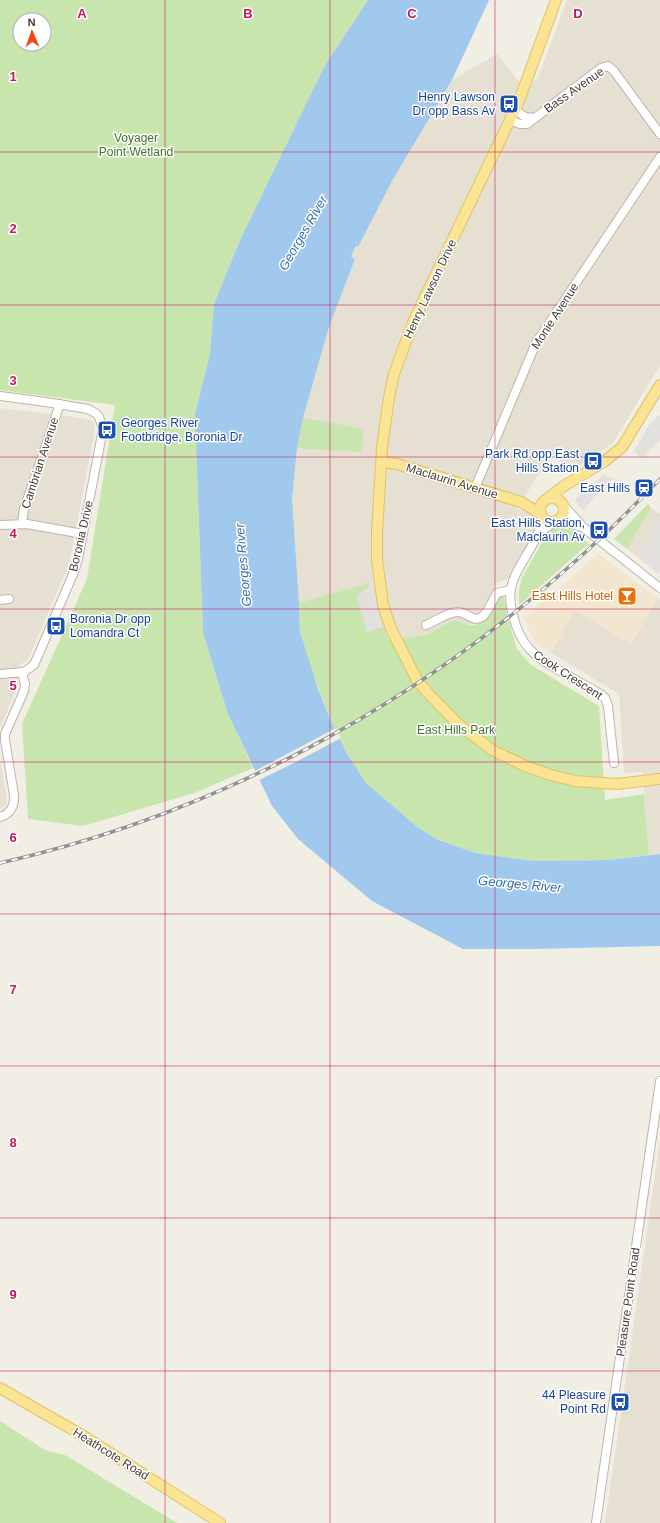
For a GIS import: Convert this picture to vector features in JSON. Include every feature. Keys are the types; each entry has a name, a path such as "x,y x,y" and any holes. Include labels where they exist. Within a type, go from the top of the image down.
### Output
{"main road":[{"name":"Henry Lawson Drive","path":"556,0 524,88 415,318 394,374 382,448 383,462 377,537 377,559 383,605 388,622 412,671 427,692 457,723 478,740 500,754 538,771 575,781 616,784 660,779"},
{"path":"583,475 567,491 563,504 564,513 557,521 547,521 541,515 540,506 546,499 564,486 583,475 622,447 660,385"},
{"name":"Maclaurin Avenue","path":"383,462 397,464 521,502 541,515"},
{"path":"546,499 556,498 563,504"},
{"name":"Maclaurin Avenue","path":"521,502 546,499"},
{"name":"Heathcote Road","path":"0,1388 87,1438 220,1523"}],"street":[{"name":"Bass Avenue","path":"510,120 527,124 601,68 608,66 614,71 660,134"},
{"name":"Bass Avenue","path":"514,110 526,117 534,118"},
{"name":"Monie Avenue","path":"475,488 536,343 660,157"},
{"path":"0,396 60,404"},
{"name":"Boronia Drive","path":"22,672 31,668 36,661 76,567 102,429 101,421 97,414 88,409 60,404"},
{"name":"Cambrian Avenue","path":"22,523 26,504 60,404"},
{"path":"563,504 584,528 660,588"},
{"path":"426,625 447,615 458,612 474,619 482,617 497,593 510,590 518,569 538,533 541,515"},
{"path":"538,533 557,521 584,528"},
{"path":"0,525 22,523 83,534"},
{"name":"Cook Crescent","path":"510,590 511,608 517,631 530,651 546,663 605,698 608,706 614,763"},
{"path":"0,600 9,599"},
{"path":"0,674 22,672 25,687 2,744 15,799 10,811 0,817"},
{"name":"Pleasure Point Road","path":"596,1523 660,1082"}],"shaded area":[{"path":"567,0 660,0 660,365 613,443 574,469 550,455 517,509 534,514 536,533 510,578 495,583 497,599 483,620 469,625 454,620 427,635 388,640 369,583 299,603 292,499 297,448 303,418 329,327 355,259 351,257 392,181 452,80 497,54 524,88 538,78"},
{"path":"0,408 74,417 93,421 95,430 69,564 28,659 20,665 17,688 0,728"},
{"path":"660,414 660,440 642,458 634,451 649,425"},
{"path":"604,473 606,476 613,478 583,510 576,502 576,499 591,483 595,483"},
{"path":"651,508 660,514 660,521 639,558 627,549"},
{"path":"660,521 660,570 658,574 639,558"},
{"path":"598,554 658,598 631,644 574,610 551,653 535,643 524,618"},
{"path":"371,585 383,627 367,633 357,596"},
{"path":"658,598 660,600 660,854 649,855 643,772 627,773 624,771 619,694 551,653 574,610 631,644"},
{"path":"0,759 7,800 5,806 0,809"},
{"path":"660,1140 660,1523 605,1523 621,1413"}],"green space":[{"name":"Voyager Point Wetland","path":"0,0 368,0 324,67 240,240 214,304 210,354 195,414 203,633 228,714 253,768 194,793 83,826 28,819 22,724 87,579 115,405 0,390"},
{"path":"303,418 364,429 361,452 297,448"},
{"path":"648,504 651,508 627,549 614,539"},
{"path":"564,527 572,531 590,545 586,546 519,605 519,590 522,578 546,535 553,528"},
{"name":"East Hills Park","path":"369,583 388,640 427,635 454,620 469,625 474,625 479,623 487,616 498,597 504,597 507,615 517,649 531,665 599,706 605,800 644,794 649,855 609,860 533,861 475,853 436,839 416,826 366,783 346,752 331,721 308,661 300,632 299,603"},
{"path":"0,1421 45,1450 65,1455 177,1523 0,1523"}],"water":[{"name":"Georges River","path":"368,0 489,0 452,80 392,181 358,247 356,246 351,257 355,259 329,327 303,418 297,448 292,499 300,632 318,689 331,721 346,752 366,783 416,826 436,839 475,853 533,861 609,860 660,854 660,946 463,949 372,901 298,839 272,806 228,714 203,633 195,414 210,354 214,304 240,240 324,67"}],"pier":[{"path":"336,728 341,738 257,781 253,772"}],"railway":[{"path":"0,863 80,842 159,815 235,784 309,748 381,707 450,661 516,612 589,549 660,479"}],"place":[{"name":"Henry Lawson Dr opp Bass Av","path":"509,104"},
{"name":"Georges River Footbridge, Boronia Dr","path":"107,430"},
{"name":"Park Rd opp East Hills Station","path":"593,461"},
{"name":"East Hills","path":"644,488"},
{"name":"East Hills Station, Maclaurin Av","path":"599,530"},
{"name":"East Hills Hotel","path":"627,596"},
{"name":"Boronia Dr opp Lomandra Ct","path":"56,626"},
{"name":"44 Pleasure Point Rd","path":"620,1402"}]}
